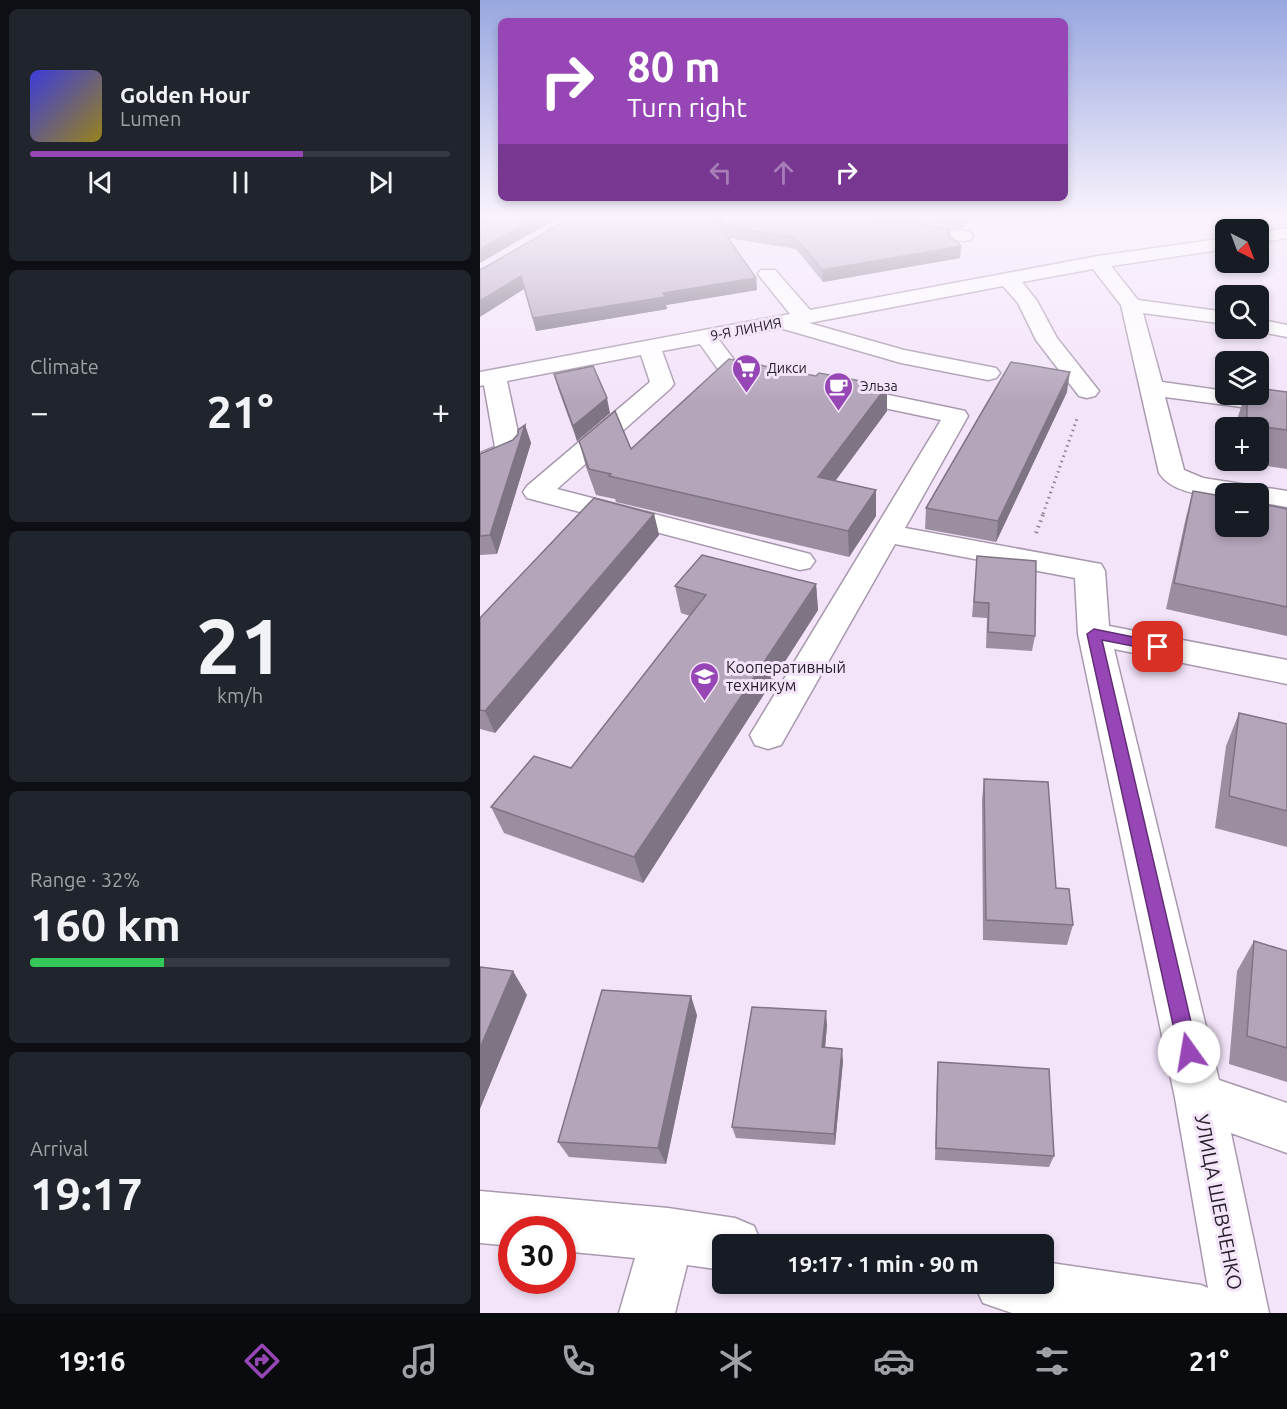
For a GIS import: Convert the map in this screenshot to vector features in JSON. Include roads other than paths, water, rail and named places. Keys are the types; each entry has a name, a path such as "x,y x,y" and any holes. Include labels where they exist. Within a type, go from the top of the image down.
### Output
{"street":[{"path":"772,279 805,318"},
{"name":"9-Я ЛИНИЯ","path":"487,377 1013,279"},
{"path":"1111,279 1131,305 1172,473 1178,479 1188,483 1215,487"},
{"path":"1009,280 1027,301 1047,340 1087,391"},
{"path":"1131,305 1215,316"},
{"path":"781,322 901,356 988,373"},
{"path":"1269,327 1287,331"},
{"path":"706,337 721,378 786,382"},
{"path":"650,347 662,384 537,492 800,561"},
{"path":"480,462 509,451 487,377"},
{"path":"768,735 956,416 820,388"},
{"path":"1152,388 1287,406"},
{"path":"1269,496 1287,499"},
{"name":"УЛИЦА ШЕВЧЕНКО","path":"887,534 1090,571 1094,634 1199,1098 1241,1313"},
{"path":"1094,634 1287,672"},
{"path":"1199,1098 1287,1128"},
{"path":"480,1217 668,1235 712,1242"},
{"path":"647,1313 668,1235"},
{"path":"1054,1292 1201,1313"}],"place":[{"name":"Дикси","path":"746,394"},
{"name":"Эльза","path":"839,412"},
{"name":"Кооперативный техникум","path":"705,702"}]}
